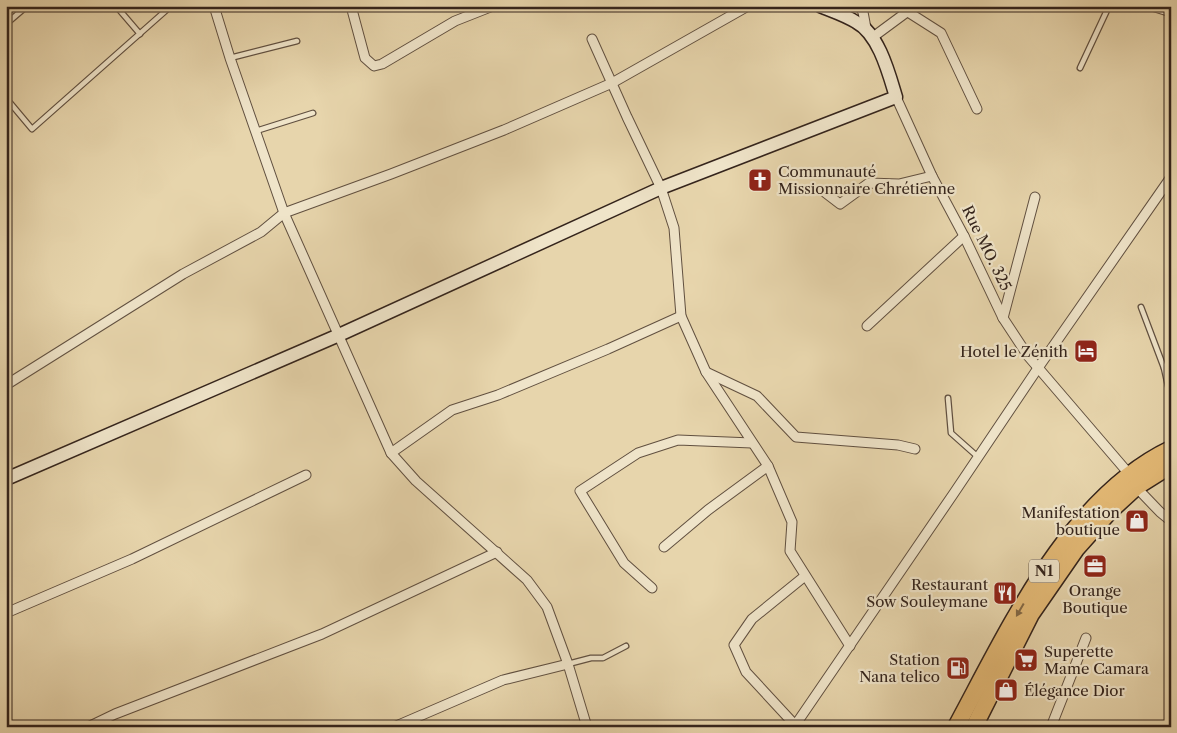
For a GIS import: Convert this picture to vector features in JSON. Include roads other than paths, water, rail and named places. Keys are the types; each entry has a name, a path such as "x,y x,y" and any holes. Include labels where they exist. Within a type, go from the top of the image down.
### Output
{"highway":[{"name":"N1","path":"974,727 1031,614 1076,549 1110,511 1133,481 1171,449"},
{"name":"N1","path":"956,727 1021,607 1060,546 1101,500 1133,481 1171,465"}],"street":[{"path":"214,6 230,58 284,213 391,453 416,481 527,580 547,607 568,664 587,727"},
{"path":"351,6 365,58 374,66 382,64 455,21 493,6"},
{"path":"6,386 182,274 261,232 284,213 504,130 612,83 748,6"},
{"path":"820,6 857,22 869,33"},
{"path":"859,6 863,12 869,33"},
{"path":"1152,6 1171,12"},
{"path":"869,33 912,9 941,33 978,109"},
{"name":"Rue MO. 325","path":"869,33 932,176 964,236 1003,318 1028,356 1133,481 1160,512 1171,521"},
{"path":"592,39 661,188 674,228 681,316 706,372 768,466 792,522 790,551 850,646"},
{"path":"6,479 339,335 661,188 896,97"},
{"path":"822,191 840,204 869,183 900,184 932,176"},
{"path":"805,576 752,619 734,646 746,672 794,726 1038,368 1171,177"},
{"path":"1003,318 1035,197"},
{"path":"867,326 964,236"},
{"path":"391,453 452,410 526,383 681,316"},
{"path":"706,372 757,396 796,437 898,444 915,449"},
{"path":"652,588 624,563 580,491 638,453 678,440 752,443"},
{"path":"664,547 708,510 768,466"},
{"path":"6,613 132,559 306,476"},
{"path":"88,727 115,714 322,634 497,552"},
{"path":"1051,727 1086,638"},
{"path":"394,727 503,680 568,664"}],"lane":[{"path":"6,24 27,6"},
{"path":"116,6 140,34"},
{"path":"6,98 32,129 171,6"},
{"path":"1080,68 1110,6"},
{"path":"230,58 297,41"},
{"path":"256,131 313,113"},
{"path":"1141,307 1164,368 1168,386 1171,386"},
{"path":"1164,368 1171,367"},
{"path":"948,398 951,433 978,457"},
{"path":"568,664 591,658 603,658 626,646"}],"place":[{"name":"Communauté Missionnaire Chrétienne","path":"760,180"},
{"name":"Hotel le Zénith","path":"1086,351"},
{"name":"Manifestation boutique","path":"1137,521"},
{"name":"Orange Boutique","path":"1095,566"},
{"name":"Restaurant Sow Souleymane","path":"1005,593"},
{"name":"Superette Mame Camara","path":"1026,660"},
{"name":"Station Nana telico","path":"958,668"},
{"name":"Élégance Dior","path":"1006,690"}]}
